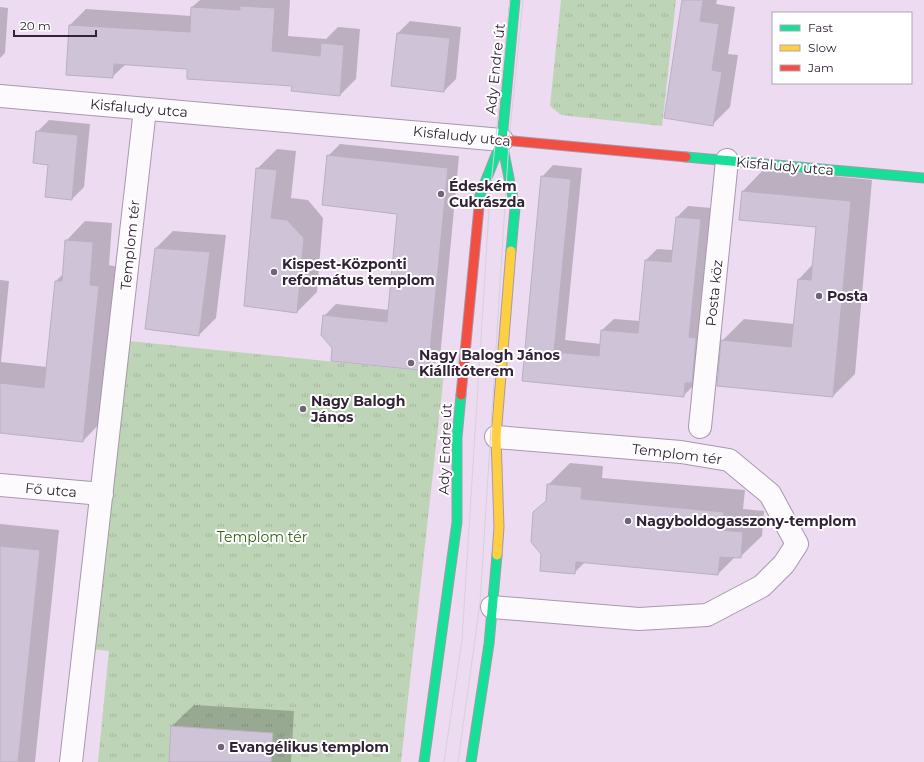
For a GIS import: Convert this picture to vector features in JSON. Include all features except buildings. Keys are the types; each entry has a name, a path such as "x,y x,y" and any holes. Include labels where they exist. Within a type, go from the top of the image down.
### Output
{"street":[{"name":"Ady Endre út","path":"424,762 442,638 456,522 458,438 480,195 493,166 502,140 515,0"},
{"name":"Kisfaludy utca","path":"0,96 924,178"},
{"name":"Templom tér","path":"71,762 145,109"},
{"name":"Ady Endre út","path":"471,762 489,644 499,527 496,437 515,208 502,140"},
{"name":"Posta köz","path":"700,427 727,160"},
{"name":"Templom tér","path":"492,607 639,619 707,615 762,586 784,564 797,544 770,494 729,460 682,452 496,437"},
{"name":"Fő utca","path":"0,485 102,494"}],"green space":[{"path":"561,0 676,0 662,126 561,115 550,106"},
{"name":"Templom tér","path":"119,340 444,373 401,762 98,762 109,651 84,648"}],"tram line":[{"path":"444,762 462,640 490,194 510,0"},
{"path":"458,762 480,603 509,141 523,0"}],"traffic: fast":[{"path":"479,207 480,195 502,140 515,0"},
{"path":"502,143 515,208 511,251"},
{"path":"686,157 924,178"},
{"path":"424,762 457,522 457,438 461,395"},
{"path":"471,762 489,644 497,555"}],"traffic: slow":[{"path":"497,555 499,527 496,437 511,251"}],"traffic: jam":[{"path":"502,140 686,157"},
{"path":"461,395 479,207"}],"place":[{"name":"Édeském Cukrászda","path":"441,194"},
{"name":"Kispest-Központi református templom","path":"274,272"},
{"name":"Posta","path":"819,296"},
{"name":"Nagy Balogh János Kiállítóterem","path":"411,363"},
{"name":"Nagy Balogh János","path":"303,409"},
{"name":"Nagyboldogasszony-templom","path":"628,521"},
{"name":"Evangélikus templom","path":"221,747"}]}
